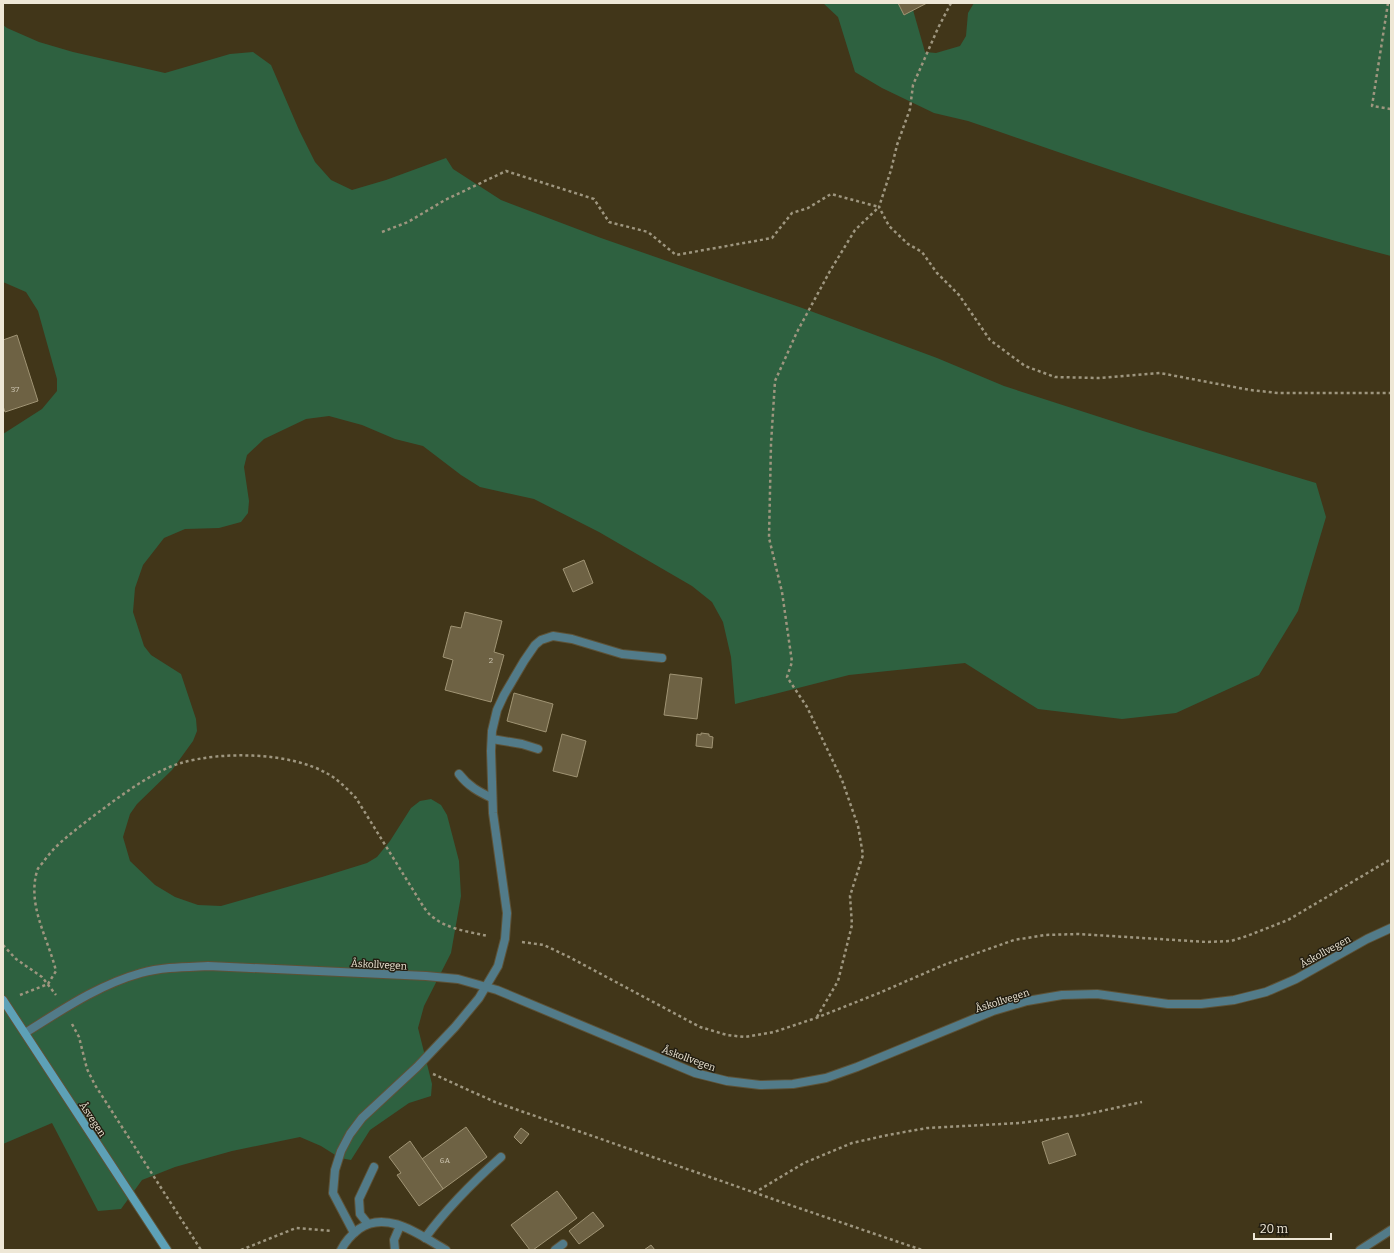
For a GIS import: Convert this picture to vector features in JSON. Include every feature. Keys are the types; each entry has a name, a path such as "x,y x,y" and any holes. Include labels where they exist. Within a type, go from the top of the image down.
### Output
{"main road":[{"name":"Åsvegen","path":"4,1001 166,1250"}],"street":[{"path":"354,1233 333,1193 335,1170 340,1151 362,1118 417,1067 455,1027 479,998 498,966 505,939 507,913 493,813 491,751 497,710 504,695 535,645 541,640 553,636 572,638 622,654 662,658"},
{"path":"492,739 522,744 538,749"},
{"path":"459,774 466,782 479,792 492,798"},
{"name":"Åskollvegen","path":"25,1034 81,998 110,983 142,973 175,967 208,966 426,976 458,979 486,986 696,1073 727,1081 760,1085 793,1084 826,1078 857,1067 993,1011 1027,1001 1062,995 1097,994 1168,1004 1201,1004 1234,1000 1266,992 1296,979 1367,939 1391,928"},
{"path":"425,1238 451,1205 478,1177 501,1157"},
{"path":"368,1224 360,1214 359,1199 374,1167"},
{"path":"341,1250 344,1244 354,1233 364,1225 376,1222 389,1222 400,1226 446,1250"},
{"path":"395,1250 394,1240 400,1226"},
{"path":"1360,1250 1391,1230"},
{"path":"555,1250 563,1244"}],"path":[{"path":"816,1018 838,981 852,924 850,896 863,855 858,826 842,780 807,707 787,677 792,662 782,592 769,538 771,444 775,381 797,332 830,270 856,230 879,207 891,170 897,145 910,109 913,85 938,28 951,3"},
{"path":"1388,3 1372,106 1391,109"},
{"path":"382,232 408,222 445,200 506,171 594,199 609,222 648,232 676,255 772,238 792,213 808,208 831,194 879,207 889,226 908,244 922,252 937,273 959,295 990,340 1025,366 1055,377 1099,378 1160,373 1250,390 1271,392 1391,393"},
{"path":"4,1001 48,984 56,971 38,917 34,894 38,870 52,849 120,796 158,772 180,763 209,758 248,755 287,759 329,774 356,798 423,906 433,918 462,930 544,945 695,1025 727,1035 745,1037 774,1032 816,1018 946,964 1014,940 1045,935 1078,934 1207,942 1230,941 1288,920 1391,859"},
{"path":"3,945 16,959 42,977 48,984 79,1037 87,1068 95,1085 200,1250"},
{"path":"417,1067 495,1102 922,1250"},
{"path":"754,1193 804,1163 852,1143 927,1128 1020,1123 1083,1115 1142,1102"},
{"path":"241,1250 296,1228 354,1233"}],"green space":[{"path":"823,3 911,3 925,52 936,53 960,46 966,36 968,13 974,3 1391,3 1391,256 1231,210 968,121 934,113 882,88 855,72 838,17"},
{"path":"3,25 39,42 73,52 165,73 230,54 253,52 271,65 299,130 315,162 331,180 352,190 386,180 446,158 453,169 501,200 601,238 805,309 937,358 1004,386 1143,431 1316,483 1326,517 1298,611 1259,675 1176,713 1122,719 1038,709 965,663 849,675 735,704 731,657 723,622 712,602 692,586 599,532 534,499 480,487 461,475 423,446 395,439 362,425 329,416 306,419 264,439 247,455 244,467 249,501 248,513 241,522 219,528 185,529 164,538 143,565 135,588 133,612 144,646 151,655 181,674 196,719 197,731 193,741 172,770 137,804 130,814 123,837 130,861 155,885 175,897 198,905 221,906 367,863 377,857 390,841 411,808 420,801 431,799 441,805 447,815 459,861 461,896 451,953 424,1006 418,1028 432,1084 431,1096 409,1103 370,1130 351,1160 340,1158 321,1146 300,1137 232,1151 175,1167 142,1180 121,1209 98,1211 52,1123 3,1144 3,434 42,409 57,391 57,379 38,311 26,292 3,282"}],"building":[{"path":"898,3 927,3 904,15"},
{"path":"17,335 38,401 5,412 3,406 3,340"},
{"path":"584,560 593,583 573,592 563,569"},
{"path":"465,612 502,621 494,652 504,655 491,702 445,690 453,660 443,657 451,626 461,628"},
{"path":"670,674 702,678 697,719 664,715"},
{"path":"514,693 553,704 546,732 507,721"},
{"path":"701,733 709,734 709,736 713,737 712,748 696,746 697,734 701,735"},
{"path":"562,734 586,741 577,777 553,771"},
{"path":"466,1127 487,1157 443,1189 422,1159"},
{"path":"521,1128 529,1134 521,1144 514,1137"},
{"path":"1068,1133 1076,1155 1049,1164 1042,1142"},
{"path":"410,1141 443,1189 419,1206 397,1175 401,1173 389,1157"},
{"path":"557,1191 577,1218 533,1250 530,1250 511,1225"},
{"path":"593,1212 604,1226 579,1244 569,1231"},
{"path":"651,1245 655,1250 644,1250"}]}
